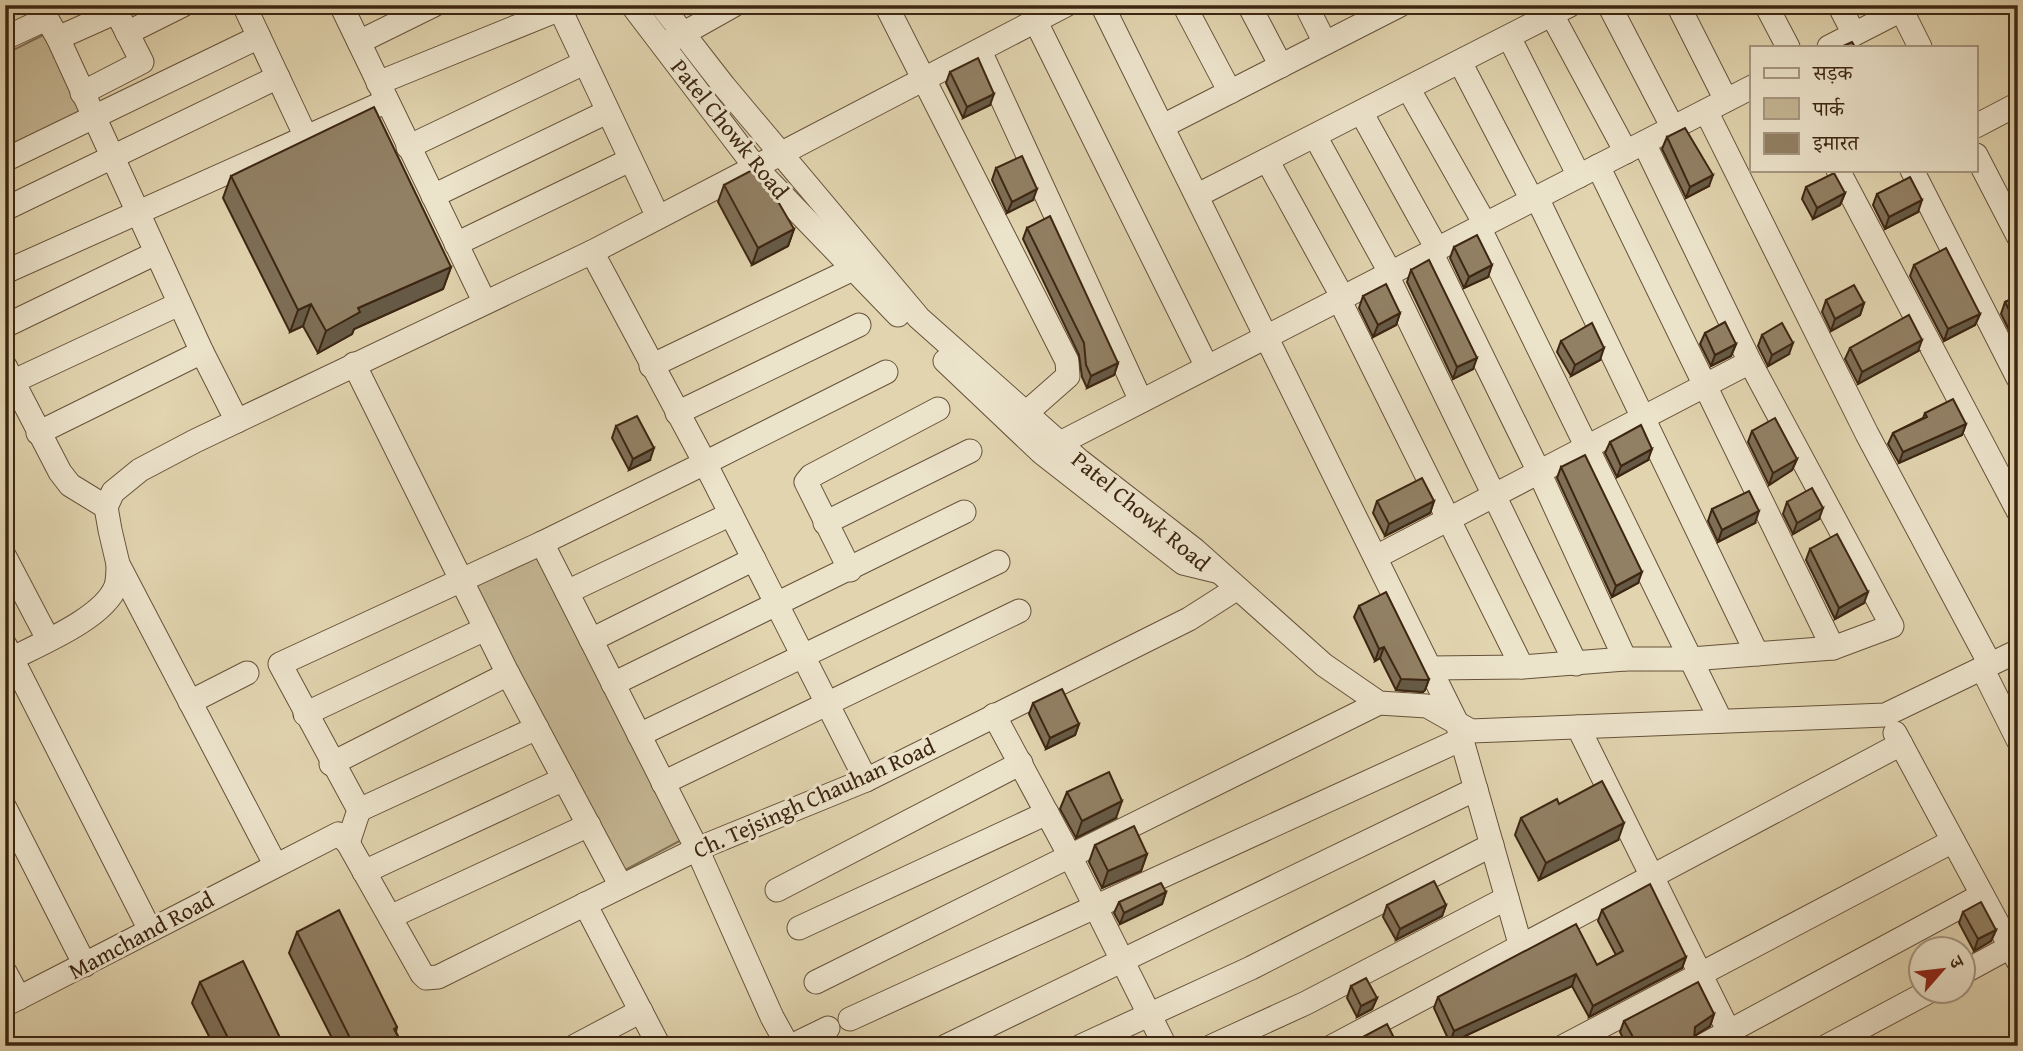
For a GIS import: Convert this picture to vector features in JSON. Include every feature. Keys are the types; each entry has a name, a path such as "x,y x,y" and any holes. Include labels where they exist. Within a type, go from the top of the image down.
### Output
{"street":[{"path":"127,33 183,5"},
{"path":"244,5 306,137"},
{"path":"341,5 484,301"},
{"path":"359,43 434,5"},
{"name":"Patel Chowk Road","path":"632,5 673,39 780,155 919,318 1060,443 1195,550 1216,571"},
{"name":"Patel Chowk Road","path":"661,5 673,39 756,168 908,326 1042,453 1183,563 1216,571"},
{"path":"673,39 734,5"},
{"path":"886,5 1067,361 1068,376 1026,413"},
{"path":"150,930 8,655 48,639 102,606 117,584 118,564 106,507 113,492 126,479 237,421 484,301 592,252 1066,5"},
{"path":"1102,5 1268,336 1459,731 1521,947"},
{"path":"1184,5 1230,92"},
{"path":"1250,5 1281,66"},
{"path":"1306,5 1325,43"},
{"path":"1163,126 1325,43 1374,11 1400,5"},
{"path":"1609,5 1673,128"},
{"path":"1678,5 1716,106 1867,434 1986,666 2018,740"},
{"path":"1766,5 1787,46"},
{"path":"1839,5 1845,42 1903,7 1920,46"},
{"path":"5,272 306,137 383,92 562,6 584,63 658,217"},
{"path":"5,38 49,16 114,8 155,89"},
{"path":"1198,195 1561,10 1892,626 1833,648 1691,659 1625,659 1522,667 1430,668"},
{"path":"49,16 179,304 237,421"},
{"path":"1036,22 1206,368"},
{"path":"5,160 259,37"},
{"path":"1509,37 1588,171 1704,385 1833,648"},
{"path":"980,51 1141,401"},
{"path":"82,93 142,62"},
{"path":"1460,62 1534,199 1643,417 1756,654"},
{"path":"408,147 584,63"},
{"path":"5,209 278,77"},
{"path":"1408,88 1482,226 1721,721"},
{"path":"1060,443 1750,88"},
{"path":"1978,125 2018,104"},
{"path":"433,196 607,112"},
{"path":"1361,112 1434,251 1625,659"},
{"path":"1315,136 1389,274 1576,664"},
{"path":"1978,159 2018,236"},
{"path":"456,244 630,160"},
{"path":"1267,160 1341,298 1522,667"},
{"path":"1839,172 2018,511"},
{"path":"1913,172 2018,378"},
{"path":"592,252 705,463 866,780"},
{"path":"5,326 156,253"},
{"path":"651,366 853,269"},
{"path":"106,507 70,485 38,433 9,374 179,304"},
{"path":"677,413 859,326"},
{"path":"38,433 202,352"},
{"path":"1376,557 1750,362"},
{"path":"354,364 508,674 621,886"},
{"path":"359,810 331,764 280,664 542,543 887,372"},
{"path":"850,570 807,489 806,482 811,476 938,409"},
{"path":"825,523 970,451"},
{"path":"613,684 964,512"},
{"path":"567,592 731,514"},
{"path":"542,543 697,849 772,1017 790,1046 1096,907 1459,731 1885,715 2018,651"},
{"path":"5,557 48,639"},
{"path":"591,640 754,559"},
{"path":"639,735 999,562"},
{"path":"118,564 275,864"},
{"path":"1216,571 1324,665 1379,703"},
{"name":"Ch. Tejsingh Chauhan Road","path":"390,917 426,978 438,977 697,849 866,780 1189,619 1236,589"},
{"path":"663,783 1019,611"},
{"path":"305,714 485,629"},
{"path":"190,702 247,673"},
{"path":"331,764 508,674"},
{"path":"816,982 1379,703 1427,706 1459,731"},
{"path":"994,715 1070,856 1165,1046"},
{"path":"1885,715 2014,954 1978,967"},
{"path":"1578,727 1732,1039"},
{"path":"537,728 359,810 348,843 390,917 590,825"},
{"path":"1333,1046 1901,744"},
{"path":"777,890 1021,762"},
{"path":"364,872 564,779"},
{"path":"946,1046 1476,789"},
{"path":"5,808 85,965"},
{"path":"799,928 1047,813"},
{"name":"Mamchand Road","path":"12,1001 335,835 342,835 348,843"},
{"path":"1564,1046 1953,841"},
{"path":"1081,1046 1251,968 1492,845"},
{"path":"1702,1046 1732,1039 1982,895"},
{"path":"1212,1046 1306,1003 1507,898"},
{"path":"585,904 659,1046"},
{"path":"5,972 12,1001"},
{"path":"1828,1046 1908,1003"},
{"path":"575,1046 641,1011"}],"green space":[{"path":"47,33 85,114 5,151 5,54"},
{"path":"536,551 689,836 616,875 462,588"}],"building":[{"path":"978,58 994,94 967,107 950,72"},
{"path":"374,107 451,267 358,308 360,312 326,331 311,304 298,310 231,176"},
{"path":"1685,128 1713,175 1690,187 1667,137"},
{"path":"1022,156 1037,189 1012,202 996,168"},
{"path":"758,167 794,229 758,248 724,185"},
{"path":"1834,173 1845,193 1817,208 1806,187"},
{"path":"1910,177 1922,200 1889,217 1877,194"},
{"path":"1050,216 1118,363 1091,376 1086,365 1084,343 1027,228"},
{"path":"1477,235 1492,265 1469,277 1454,247"},
{"path":"1946,248 1980,314 1948,329 1914,265"},
{"path":"1429,260 1477,358 1457,367 1411,270"},
{"path":"1386,284 1400,313 1378,325 1363,296"},
{"path":"1854,285 1864,303 1835,319 1826,300"},
{"path":"2018,296 2018,326 2017,326 2005,302"},
{"path":"1909,315 1922,340 1862,372 1850,348"},
{"path":"1725,322 1736,344 1715,355 1705,333"},
{"path":"1592,323 1604,348 1575,365 1561,341"},
{"path":"1782,323 1793,343 1772,355 1762,335"},
{"path":"1953,399 1966,424 1903,452 1893,433 1927,417 1925,413"},
{"path":"637,416 654,448 633,459 616,426"},
{"path":"1775,418 1797,459 1773,473 1752,431"},
{"path":"1641,425 1652,449 1621,466 1610,442"},
{"path":"1585,455 1642,572 1616,586 1561,467"},
{"path":"1422,478 1434,501 1389,524 1377,501"},
{"path":"1812,488 1823,508 1797,523 1787,502"},
{"path":"1749,491 1759,511 1722,530 1712,509"},
{"path":"1837,534 1868,592 1839,608 1810,549"},
{"path":"1386,592 1429,679 1427,680 1401,679 1384,647 1379,649 1359,606"},
{"path":"1062,689 1079,724 1050,738 1033,703"},
{"path":"1109,772 1122,801 1082,821 1067,792"},
{"path":"1602,781 1624,823 1546,863 1521,818 1557,799 1559,804"},
{"path":"1134,826 1147,854 1108,871 1095,845"},
{"path":"1434,881 1446,905 1400,929 1387,905"},
{"path":"1161,883 1166,892 1124,913 1119,902"},
{"path":"1650,884 1686,957 1593,1006 1576,974 1454,1031 1438,997 1576,924 1597,965 1623,951 1602,910"},
{"path":"1981,902 1996,930 1978,939 1963,912"},
{"path":"339,910 397,1027 394,1029 403,1046 354,1046 297,932"},
{"path":"243,961 284,1046 232,1046 200,982"},
{"path":"1366,978 1377,998 1361,1006 1351,986"},
{"path":"1698,982 1714,1014 1695,1027 1694,1040 1702,1046 1638,1046 1624,1021"},
{"path":"1387,1024 1398,1046 1346,1046"},
{"path":"1727,1039 1731,1046 1712,1046"}]}
